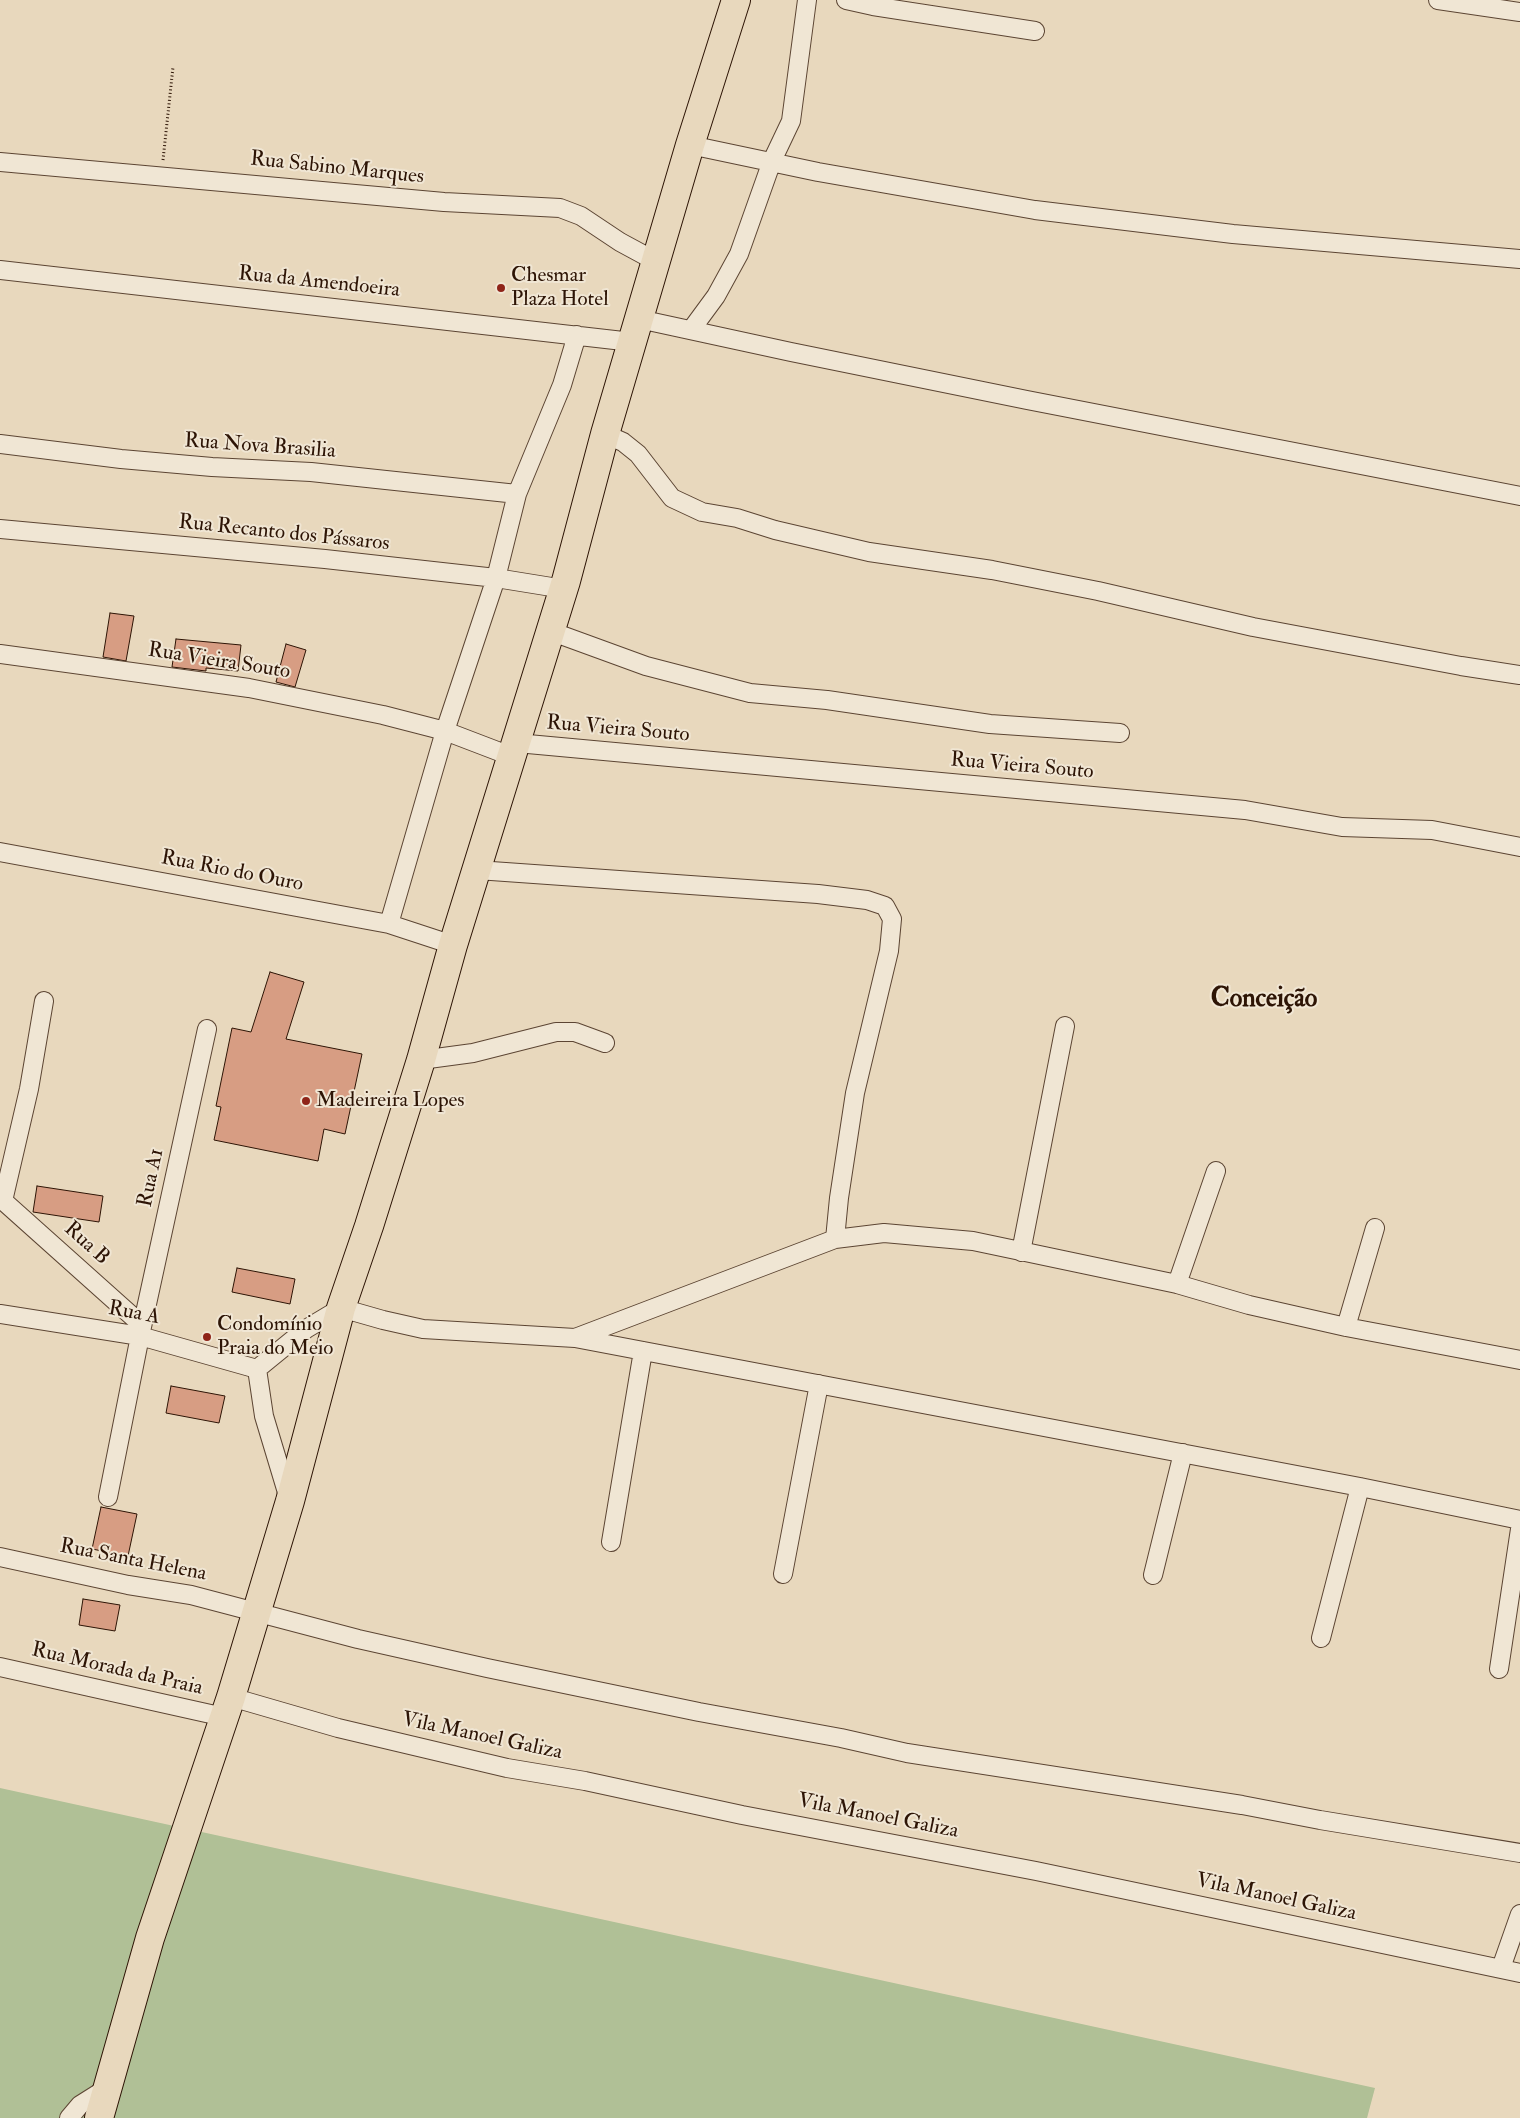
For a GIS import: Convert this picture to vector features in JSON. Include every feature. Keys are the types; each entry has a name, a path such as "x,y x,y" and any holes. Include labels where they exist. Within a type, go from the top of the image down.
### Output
{"main road":[{"path":"99,2118 150,1938 228,1707 290,1501 341,1308 421,1060 453,945 564,589 605,434 734,0"}],"street":[{"path":"691,330 716,296 740,254 772,161 791,121 801,31 807,0"},
{"path":"846,0 881,8 1035,31"},
{"path":"1438,0 1520,12"},
{"path":"690,145 885,184 1035,210 1233,234 1520,259"},
{"name":"Rua Sabino Marques","path":"0,162 444,202 560,208 581,216 620,242 657,262"},
{"name":"Rua da Amendoeira","path":"0,270 577,335 636,330 691,330 1110,417 1520,496"},
{"path":"389,924 445,731 496,578 517,494 562,385 577,335"},
{"path":"605,434 623,442 638,454 672,498 702,512 737,518 774,530 869,552 992,570 1098,591 1254,627 1461,666 1520,675"},
{"name":"Rua Nova Brasilia","path":"0,444 121,459 212,467 311,472 517,494"},
{"name":"Rua Recanto dos Pássaros","path":"0,529 325,559 496,578 564,589"},
{"path":"550,631 646,666 750,693 827,700 982,723 1120,733"},
{"name":"Rua Vieira Souto","path":"0,654 249,688 383,715 515,750 1245,810 1342,827 1432,830 1520,847"},
{"name":"Rua Rio do Ouro","path":"0,852 389,924 453,945"},
{"path":"477,870 818,894 872,901 885,906 892,919 889,951 855,1093 835,1239"},
{"path":"2,1199 30,1089 44,1001"},
{"path":"1021,1252 1065,1026"},
{"name":"Rua A1","path":"108,1497 141,1330 207,1029"},
{"path":"421,1060 473,1053 556,1032 575,1032 605,1043"},
{"path":"1177,1284 1216,1171"},
{"name":"Rua B","path":"2,1199 141,1330"},
{"path":"1346,1327 1375,1228"},
{"path":"575,1338 835,1239 884,1233 973,1241 1177,1284 1249,1305 1346,1327 1520,1360"},
{"path":"290,1501 264,1416 257,1369 306,1329 341,1308 423,1329 575,1338 1360,1487 1520,1520"},
{"name":"Rua A","path":"0,1314 141,1330 257,1369"},
{"path":"611,1542 643,1351"},
{"path":"783,1574 819,1384"},
{"path":"1153,1575 1183,1453"},
{"path":"1321,1638 1360,1487"},
{"path":"1499,1669 1520,1529"},
{"name":"Rua Santa Helena","path":"0,1557 128,1585 191,1595 358,1639 487,1668 699,1712 841,1738 907,1753 1242,1805 1320,1820 1520,1853"},
{"name":"Rua Morada da Praia","path":"0,1667 120,1692 228,1707"},
{"name":"Vila Manoel Galiza","path":"228,1707 348,1731 497,1766 585,1780 742,1815 924,1848 1520,1973"},
{"path":"1501,1968 1520,1914"},
{"path":"69,2118 80,2105 107,2088"}],"path":[{"path":"161,175 173,66"}],"green space":[{"path":"0,1788 1375,2088 1367,2118 0,2118"}],"building":[{"path":"110,613 134,616 126,661 103,657"},
{"path":"176,639 241,645 238,671 206,668 206,671 172,667"},
{"path":"286,644 306,650 295,687 276,682"},
{"path":"270,972 304,982 286,1039 362,1054 345,1134 324,1129 318,1161 214,1140 221,1107 216,1106 232,1028 251,1032"},
{"path":"37,1186 103,1196 99,1222 33,1212"},
{"path":"237,1268 295,1279 290,1304 232,1292"},
{"path":"171,1386 225,1396 219,1423 166,1413"},
{"path":"101,1507 137,1514 128,1556 92,1549"},
{"path":"83,1599 120,1605 115,1631 79,1625"}],"place":[{"name":"Chesmar Plaza Hotel","path":"501,288"},
{"name":"Madeireira Lopes","path":"306,1101"},
{"name":"Condomínio Praia do Meio","path":"207,1337"}],"district":[{"name":"Conceição","path":"1264,1000"}]}
